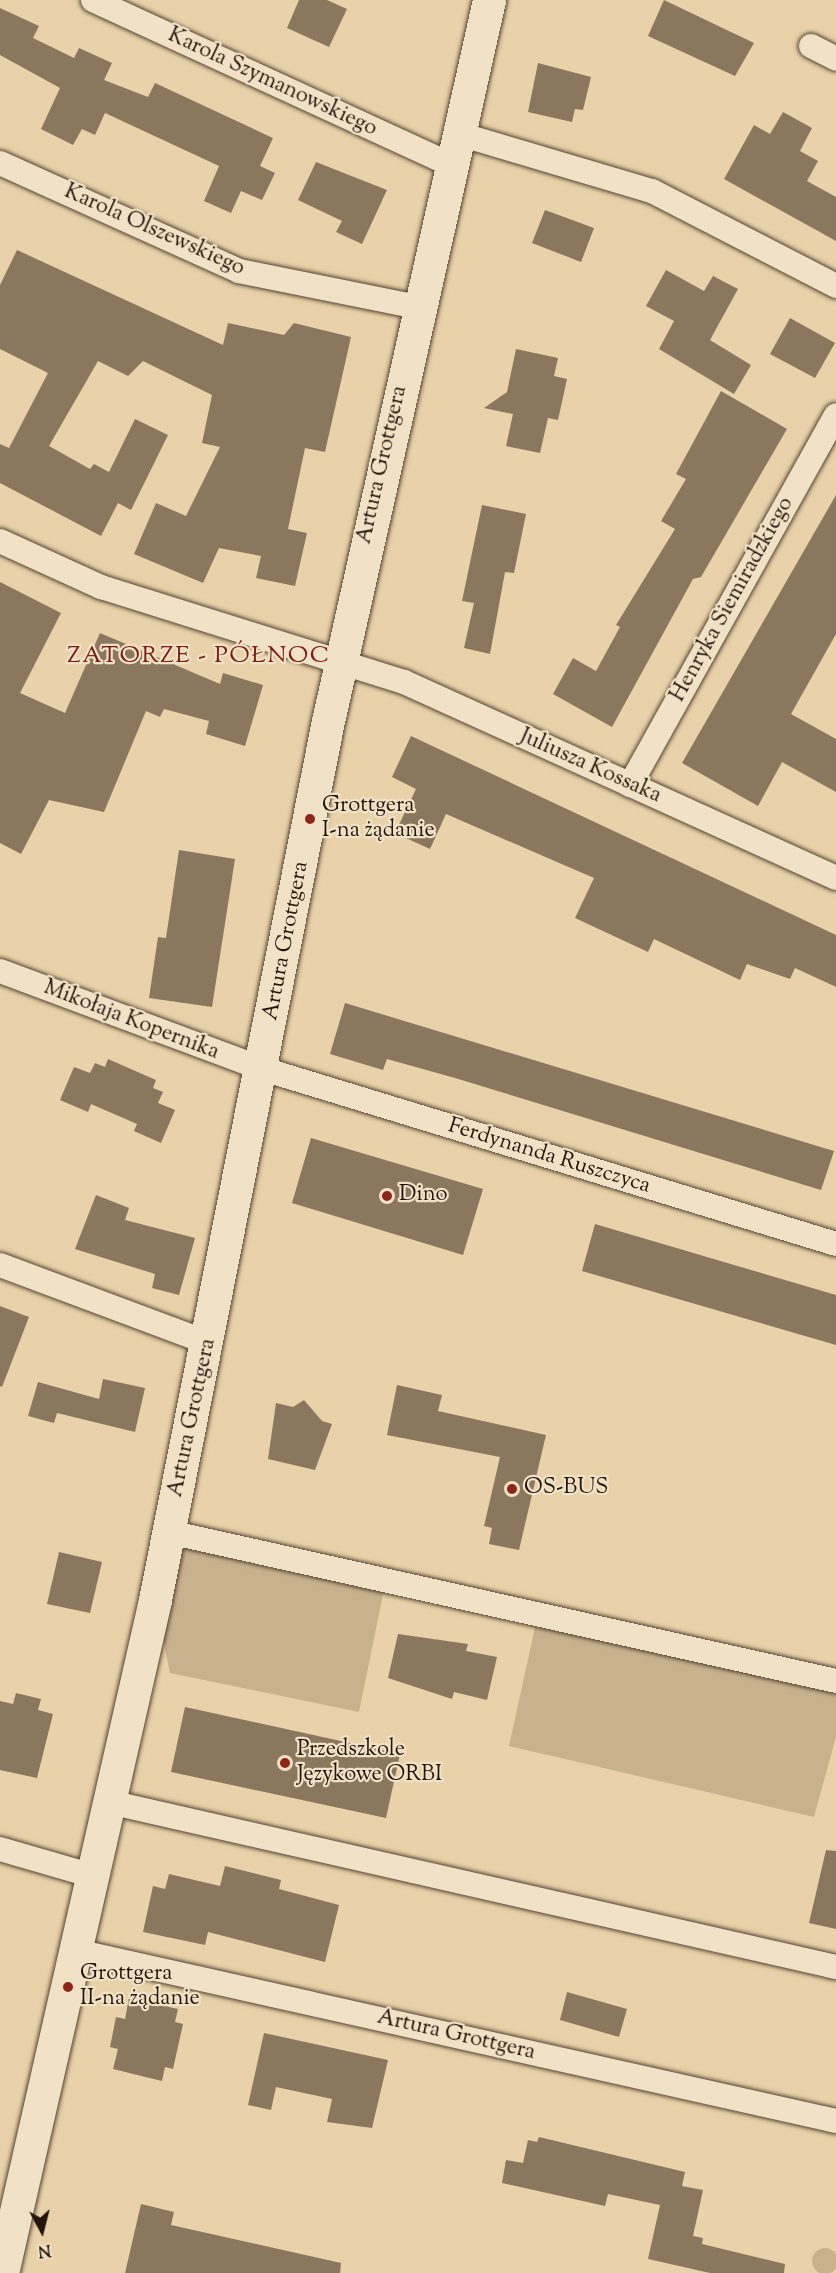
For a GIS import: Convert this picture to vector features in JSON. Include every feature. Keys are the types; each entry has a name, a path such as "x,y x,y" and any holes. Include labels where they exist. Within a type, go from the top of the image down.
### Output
{"street":[{"name":"Karola Szymanowskiego","path":"93,0 452,165"},
{"name":"Artura Grottgera","path":"2,2273 169,1532 209,1343 341,662 418,307 489,0"},
{"path":"811,46 836,59"},
{"path":"459,134 652,191 836,286"},
{"name":"Karola Olszewskiego","path":"0,163 239,271 418,307"},
{"name":"Henryka Siemiradzkiego","path":"630,785 836,415"},
{"name":"Juliusza Kossaka","path":"0,541 101,587 404,682 836,878"},
{"name":"Mikołaja Kopernika","path":"0,971 262,1069"},
{"name":"Ferdynanda Ruszczyca","path":"262,1069 836,1244"},
{"path":"0,1265 209,1343"},
{"path":"169,1532 836,1681"},
{"path":"109,1802 836,1967"},
{"path":"0,1849 93,1876"},
{"name":"Artura Grottgera","path":"76,1951 836,2121"}],"shaded area":[{"path":"169,1532 386,1580 359,1712 170,1673 155,1600"},
{"path":"538,1614 836,1681 836,1737 814,1817 509,1746"},
{"path":"825,2248 834,2252 838,2261 834,2270 825,2274 816,2270 812,2261 816,2252"}],"building":[{"path":"299,0 327,0 347,9 329,47 287,28"},
{"path":"664,0 754,43 735,76 648,36"},
{"path":"0,8 39,26 33,38 74,58 79,48 112,63 104,80 148,97 155,83 273,138 260,166 275,173 262,200 241,191 231,213 204,201 219,166 105,113 95,135 82,129 73,145 41,129 60,88 0,55"},
{"path":"538,63 591,77 583,110 575,109 572,122 528,112"},
{"path":"783,112 812,128 800,151 818,161 807,181 836,197 836,241 724,179 754,125 770,134"},
{"path":"316,162 387,190 362,244 336,232 342,221 298,200"},
{"path":"545,210 594,228 581,262 532,243"},
{"path":"17,250 223,345 228,323 284,335 294,323 351,337 325,452 305,448 288,529 307,533 295,586 256,578 261,556 219,548 203,583 134,554 156,503 186,516 220,447 202,443 212,395 143,361 128,376 98,361 49,446 90,469 94,464 109,472 135,419 168,435 131,510 118,503 101,536 0,483 0,444 9,448 48,373 0,349 0,285"},
{"path":"666,270 704,291 713,276 738,289 710,340 751,365 734,394 659,349 674,321 646,306"},
{"path":"790,318 835,343 815,378 770,354"},
{"path":"516,349 558,358 554,376 567,379 558,420 548,418 540,453 506,446 513,414 484,408 507,392"},
{"path":"721,391 787,429 701,577 693,579 612,727 553,694 573,658 596,671 620,627 616,625 675,529 661,521 686,479 676,474"},
{"path":"836,495 836,634 791,714 836,739 836,792 782,762 758,806 682,763"},
{"path":"482,505 526,514 514,573 505,572 490,654 464,648 474,603 462,601"},
{"path":"0,582 61,613 20,693 65,713 100,633 220,684 223,673 263,685 245,746 206,734 209,721 164,709 160,717 146,711 104,812 49,800 21,854 0,843"},
{"path":"411,736 836,935 836,987 795,968 790,979 747,964 740,980 654,939 648,952 575,918 594,878 446,814 430,849 395,833 416,789 392,777"},
{"path":"179,850 235,859 212,1007 149,998 158,937 166,938"},
{"path":"345,1003 834,1151 821,1190 387,1059 383,1070 330,1054"},
{"path":"108,1059 156,1080 153,1088 163,1092 158,1103 175,1110 161,1143 134,1131 137,1124 91,1104 88,1112 60,1100 74,1067 90,1073 95,1063 105,1067"},
{"name":"Dino","path":"311,1138 483,1189 463,1255 292,1203"},
{"path":"96,1195 129,1208 125,1220 195,1238 179,1295 152,1288 155,1274 75,1249"},
{"path":"595,1224 836,1295 836,1345 582,1271"},
{"path":"0,1306 29,1317 2,1387 0,1386"},
{"path":"103,1379 145,1388 135,1432 57,1413 54,1423 28,1416 38,1382 99,1399"},
{"path":"397,1385 442,1395 438,1411 546,1435 519,1550 489,1544 492,1528 484,1526 500,1457 387,1435"},
{"path":"304,1400 322,1421 332,1424 315,1470 268,1459 276,1403 293,1407"},
{"path":"59,1552 102,1562 90,1613 47,1604"},
{"path":"398,1634 468,1644 466,1651 497,1657 487,1700 454,1692 452,1699 388,1678"},
{"path":"16,1693 41,1699 38,1710 53,1714 37,1778 0,1770 0,1701 13,1704"},
{"name":"Przedszkole Językowe ORBI","path":"185,1707 400,1754 386,1818 171,1772"},
{"path":"826,1850 836,1851 836,1929 809,1923"},
{"path":"225,1866 281,1880 279,1889 339,1905 325,1962 208,1932 205,1945 143,1932 153,1886 165,1889 169,1874 220,1886"},
{"path":"567,1992 627,2009 619,2037 560,2020"},
{"path":"129,1998 178,2009 175,2022 183,2024 173,2069 165,2067 162,2081 113,2069 118,2049 110,2047 116,2017 125,2019"},
{"path":"264,2033 388,2060 372,2128 327,2122 332,2099 276,2087 271,2110 248,2105"},
{"path":"539,2137 685,2172 682,2186 703,2190 693,2236 703,2238 702,2244 785,2264 784,2273 710,2273 648,2259 660,2205 608,2194 605,2206 502,2183 506,2160 523,2163 528,2140 537,2142"},
{"path":"141,2204 174,2212 171,2225 341,2263 340,2273 125,2273"}],"place":[{"name":"Grottgera I-na żądanie","path":"310,819"},
{"name":"Dino","path":"387,1196"},
{"name":"OS-BUS","path":"512,1489"},
{"name":"Przedszkole Językowe ORBI","path":"285,1763"},
{"name":"Grottgera II-na żądanie","path":"68,1987"}],"district":[{"name":"ZATORZE - PÓŁNOC","path":"199,657"}]}
